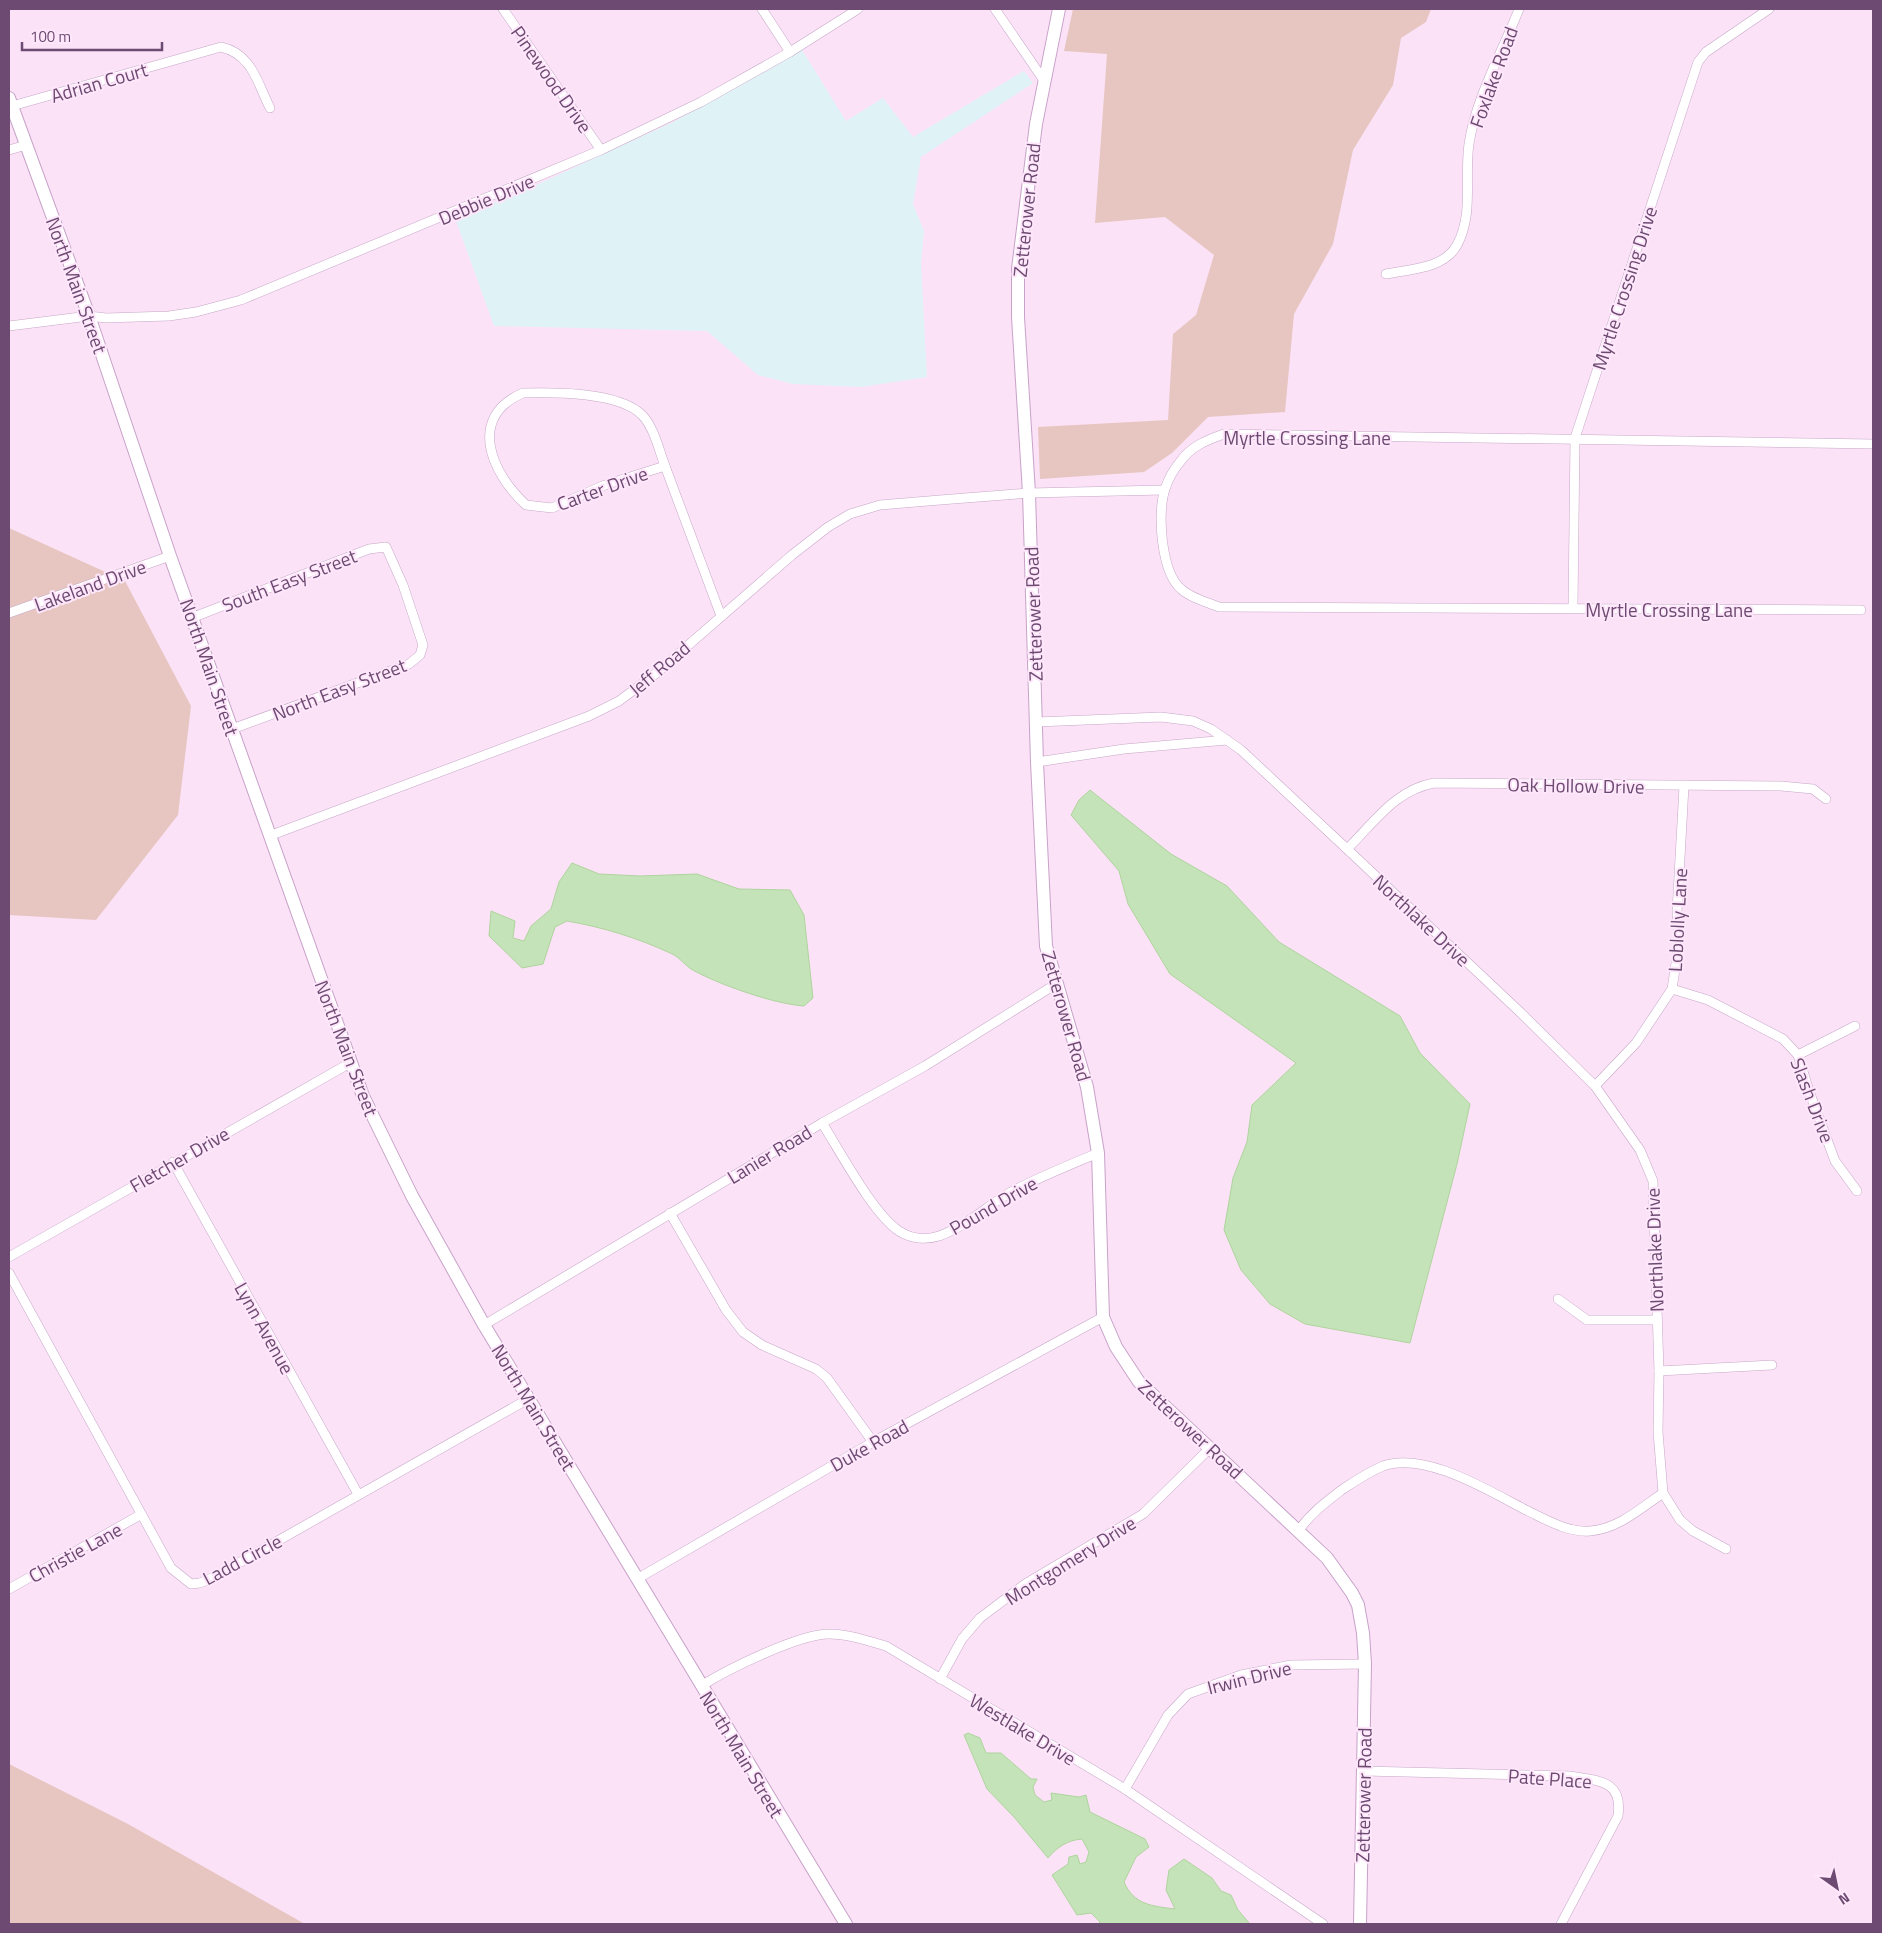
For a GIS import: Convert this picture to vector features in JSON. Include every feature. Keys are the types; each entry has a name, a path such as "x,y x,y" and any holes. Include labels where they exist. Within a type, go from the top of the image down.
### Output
{"street":[{"name":"Pinewood Drive","path":"504,9 600,150"},
{"path":"762,9 790,52"},
{"name":"Debbie Drive","path":"9,326 89,316 106,318 169,316 196,312 241,300 422,226 600,150 701,102 790,52 858,9"},
{"path":"995,9 1045,82"},
{"name":"Zetterower Road","path":"1059,9 1036,124 1018,269 1018,317 1029,493 1037,762 1046,946 1087,1087 1098,1153 1103,1317 1116,1347 1139,1382 1328,1558 1352,1592 1362,1619 1365,1664 1360,1924"},
{"name":"Foxlake Road","path":"1386,274 1442,262 1457,245 1468,210 1469,144 1484,94 1519,9"},
{"name":"Myrtle Crossing Drive","path":"1573,608 1575,438 1698,62 1706,52 1769,9"},
{"name":"Adrian Court","path":"10,102 221,47 233,50 244,57 270,108"},
{"name":"North Main Street","path":"10,102 89,316 170,556 194,617 269,836 363,1096 399,1171 484,1325 530,1398 701,1686 846,1924"},
{"path":"9,150 26,145"},
{"name":"Carter Drive","path":"665,466 605,485 552,508 526,505 510,489 494,461 490,448 493,420 505,403 523,393 566,394 620,403 633,408 644,417 665,466 722,616"},
{"name":"Myrtle Crossing Lane","path":"1861,610 1219,607 1196,598 1179,588 1166,562 1161,540 1164,490 1180,461 1187,454 1201,442 1224,434 1575,438 1705,443 1873,444"},
{"name":"Jeff Road","path":"269,836 589,716 618,701 638,688 799,549 828,527 850,514 880,505 1029,493 1164,490"},
{"name":"South Easy Street","path":"194,617 369,549 386,547"},
{"name":"North Easy Street","path":"232,729 409,664 420,655 424,645 403,585 386,547"},
{"name":"Lakeland Drive","path":"9,613 170,556"},
{"name":"Northlake Drive","path":"1036,722 1161,717 1193,721 1211,728 1227,740 1347,849 1521,1013 1595,1086 1640,1150 1653,1181 1659,1371 1658,1432 1663,1493"},
{"path":"1037,762 1124,749 1227,740"},
{"name":"Oak Hollow Drive","path":"1347,849 1394,801 1420,786 1450,783 1781,786 1813,789 1826,799"},
{"name":"Loblolly Lane","path":"1595,1086 1636,1043 1672,989 1679,943 1678,912 1684,786"},
{"name":"Lanier Road","path":"484,1325 822,1122 925,1066 1056,984"},
{"name":"Slash Drive","path":"1672,989 1708,1000 1783,1038 1798,1055 1809,1091 1836,1161 1857,1191"},
{"path":"1798,1055 1855,1026"},
{"name":"Fletcher Drive","path":"9,1257 350,1062"},
{"name":"Pound Drive","path":"822,1122 879,1212 899,1232 912,1237 926,1239 952,1230 1011,1192 1098,1153"},
{"name":"Lynn Avenue","path":"173,1162 358,1494"},
{"path":"670,1213 726,1310 743,1332 762,1346 816,1369 826,1378 873,1442"},
{"name":"Ladd Circle","path":"9,1273 140,1515 171,1568 191,1584 200,1583 214,1576 530,1398"},
{"path":"1558,1300 1587,1320 1657,1320"},
{"name":"Duke Road","path":"637,1579 873,1442 1103,1317"},
{"path":"1659,1371 1772,1365"},
{"name":"Montgomery Drive","path":"940,1679 962,1639 980,1618 1025,1584 1143,1514 1210,1448"},
{"path":"1298,1530 1310,1515 1355,1481 1384,1466 1404,1464 1421,1466 1466,1478 1540,1517 1574,1531 1591,1532 1613,1526 1663,1493 1680,1520 1693,1531 1726,1549"},
{"name":"Christie Lane","path":"9,1589 140,1515"},
{"name":"Westlake Drive","path":"701,1686 721,1674 802,1639 830,1634 860,1638 886,1646 1125,1789 1323,1924"},
{"name":"Irwin Drive","path":"1125,1789 1168,1715 1188,1694 1233,1677 1284,1666 1319,1663 1365,1664"},
{"name":"Pate Place","path":"1364,1771 1570,1776 1602,1782 1615,1789 1620,1801 1618,1816 1561,1924"}],"shaded area":[{"path":"1073,9 1431,9 1426,22 1401,38 1393,85 1353,150 1333,244 1294,314 1285,412 1208,417 1172,453 1144,472 1040,479 1038,427 1168,420 1173,334 1196,315 1214,255 1165,217 1095,223 1107,54 1064,51"},
{"path":"799,45 846,121 883,98 913,137 1024,71 1033,83 921,157 913,204 924,231 921,264 927,377 861,387 793,384 758,375 707,331 494,326 455,218 534,186 675,121"},
{"path":"9,528 125,581 191,706 178,815 96,920 9,915"},
{"path":"1090,790 1171,854 1227,886 1279,942 1400,1016 1420,1053 1470,1104 1457,1164 1410,1343 1305,1324 1270,1304 1241,1270 1224,1230 1233,1178 1247,1142 1252,1105 1296,1063 1170,974 1128,904 1119,871 1071,815 1079,800"},
{"path":"572,863 599,874 640,876 697,874 739,889 790,890 804,915 813,998 804,1006 777,1001 730,987 691,969 673,954 633,938 593,926 567,921 555,927 543,964 522,968 489,936 491,911 515,921 513,938 524,941 531,926 551,909 559,882"},
{"path":"968,1733 980,1738 986,1753 1001,1753 1031,1779 1037,1779 1033,1787 1035,1795 1044,1802 1052,1800 1051,1793 1079,1797 1086,1795 1090,1812 1145,1839 1149,1847 1136,1857 1124,1882 1128,1890 1138,1900 1151,1905 1175,1909 1166,1890 1169,1870 1184,1859 1212,1878 1221,1891 1231,1895 1238,1910 1250,1924 1099,1924 1100,1922 1091,1913 1077,1915 1052,1875 1068,1864 1069,1857 1077,1855 1080,1864 1086,1862 1089,1852 1082,1839 1063,1845 1048,1858 1014,1817 987,1789 964,1735"},
{"path":"9,1764 128,1824 305,1924 9,1924"}]}
